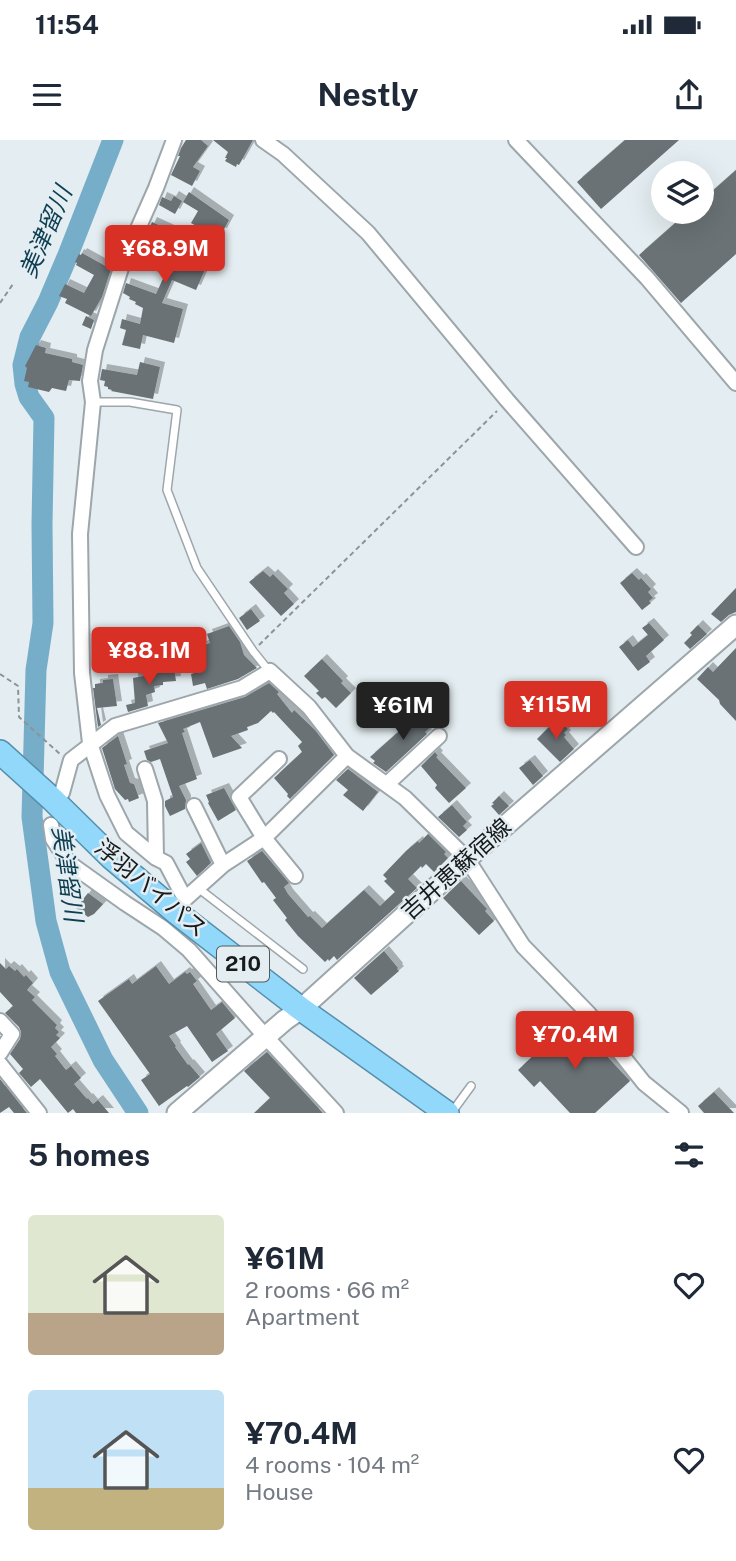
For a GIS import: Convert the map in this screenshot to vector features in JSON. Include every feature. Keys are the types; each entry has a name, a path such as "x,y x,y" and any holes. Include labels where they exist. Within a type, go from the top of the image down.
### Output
{"highway":[{"name":"浮羽バイパス","path":"7,759 57,796 111,857 181,906 301,1009 449,1113"}],"main road":[{"name":"吉井恵蘇宿線","path":"177,1113 265,1036 301,1009 467,859 736,625"}],"street":[{"path":"174,140 122,265 95,350 90,381 93,402 80,534 82,673 90,743 107,795 126,833 166,863 181,906 223,865 264,838 347,757"},
{"path":"263,140 283,154 368,233 636,547"},
{"path":"516,140 647,278 736,383"},
{"path":"57,796 71,760 115,726 242,688 270,671 309,707 347,757 405,797 467,859 523,946 589,1014 644,1083 681,1113"},
{"path":"387,784 439,736"},
{"path":"279,759 239,797 264,838 295,876"},
{"path":"145,769 155,801 156,858"},
{"path":"194,806 223,865"},
{"path":"51,825 53,839 69,863 163,928 189,950 336,1113"},
{"path":"0,1021 12,1034 0,1053"},
{"path":"0,1064 39,1113"}],"lane":[{"path":"93,402 130,402 177,410 167,490 197,568 253,651 270,671"},
{"path":"198,888 303,969"},
{"path":"449,1113 471,1086"}],"path":[{"path":"0,303 13,284"},
{"path":"253,651 508,400"},
{"path":"0,674 18,686 19,717 67,761"}],"building":[{"path":"186,140 201,140 208,146 193,167 200,171 192,186 171,175"},
{"path":"213,140 253,140 236,167 225,161 228,152"},
{"path":"625,140 679,140 655,161 651,161 651,165 601,209 577,182"},
{"path":"736,170 736,254 681,303 639,255 674,224 714,224 714,190"},
{"path":"189,192 229,220 222,233 219,232 216,237 191,223 198,211 183,202"},
{"path":"174,196 182,201 175,214 159,205 162,197 171,201"},
{"path":"152,222 211,251 196,290 172,280 162,303 183,309 174,343 143,335 140,349 122,345 126,330 120,328 122,319 140,324 143,308 123,293 126,283 156,294 165,274 143,266 155,237 147,233"},
{"path":"82,253 111,269 102,297 91,316 65,303 67,299 59,296 65,284 84,293 94,275 76,265 79,254"},
{"path":"86,316 94,320 91,329 82,325"},
{"path":"36,345 46,348 45,353 72,359 72,362 83,365 80,381 69,380 66,391 52,388 49,392 28,387 29,382 24,381 27,368 25,366"},
{"path":"140,362 160,367 153,399 111,391 104,386 105,381 100,380 102,369 137,375"},
{"path":"263,571 270,577 273,574 288,589 284,593 294,604 281,616 249,582"},
{"path":"632,573 651,589 648,592 653,598 649,601 651,603 642,610 620,583"},
{"path":"736,588 736,612 721,622 711,614"},
{"path":"251,609 260,621 247,630 239,618"},
{"path":"649,623 664,640 646,656 650,662 638,671 619,647 628,640 633,647 648,635 642,628"},
{"path":"698,625 707,634 690,649 684,643"},
{"path":"229,626 240,642 244,655 257,668 238,679 207,689 205,683 193,686 191,674 201,671 199,663 205,661 201,646 210,643 207,634"},
{"path":"736,648 736,721 697,679 708,667 713,672"},
{"path":"322,659 351,693 336,708 325,697 322,699 316,693 319,691 304,676"},
{"path":"174,668 176,681 154,686 155,692 146,695 148,706 128,712 126,705 135,703 133,678"},
{"path":"113,679 117,706 97,708 101,725 98,727 93,688 95,684 103,683 103,680"},
{"path":"269,683 279,692 277,694 292,713 294,710 315,730 334,755 290,799 274,778 302,752 298,746 302,742 274,712 271,711 258,723 247,727 248,730 231,736 242,748 213,758 200,722 183,729 185,732 182,733 197,779 179,786 186,800 185,809 170,816 165,801 173,797 160,759 151,762 147,760 144,751 168,743 158,723 245,697"},
{"path":"423,710 435,723 425,732 427,734 386,772 373,763 375,761 370,757"},
{"path":"557,719 568,729 564,737 574,749 560,762 537,739"},
{"path":"118,736 130,783 134,784 139,798 129,802 115,789 102,748"},
{"path":"435,752 438,756 436,757 466,788 449,803 435,788 437,785 421,766"},
{"path":"530,760 543,776 533,785 519,768"},
{"path":"348,769 378,792 363,811 343,795 348,790 336,780"},
{"path":"224,788 236,810 218,821 206,795"},
{"path":"499,796 509,806 499,815 491,806"},
{"path":"452,805 467,822 463,826 467,830 459,837 438,817"},
{"path":"428,834 446,852 444,854 448,858 434,872 426,864 422,868 421,866 408,879 417,888 337,960 334,956 325,962 285,920 287,918 273,900 276,898 247,861 262,851 289,883 284,887 288,894 308,917 322,928 364,890 380,906 395,892 384,881 387,879 383,875 406,851"},
{"path":"201,843 211,863 197,876 186,862 190,859 186,854"},
{"path":"461,881 487,909 485,911 494,921 479,935 443,898"},
{"path":"88,893 103,904 88,917 76,908"},
{"path":"384,951 399,971 371,995 354,978"},
{"path":"0,963 6,969 9,966 15,971 17,969 33,983 27,990 35,997 32,1000 57,1025 55,1028 59,1032 56,1035 60,1038 51,1047 57,1054 55,1056 66,1070 71,1066 81,1078 74,1084 87,1099 93,1104 98,1100 109,1113 76,1113 73,1109 68,1113 40,1079 31,1087 19,1073 23,1069 10,1054 20,1039 21,1032 5,1013 13,1006 0,992"},
{"path":"156,966 169,984 185,972 190,972 197,981 193,984 211,1010 222,1002 235,1018 216,1034 228,1051 212,1062 187,1026 169,1036 188,1065 200,1077 159,1106 141,1080 150,1074 98,1001 129,979 132,984"},
{"path":"572,1019 630,1081 595,1113 570,1113 540,1081 534,1087 518,1070"},
{"path":"267,1052 323,1113 254,1113 270,1098 244,1071"},
{"path":"0,1079 27,1113 14,1113 9,1107 0,1113"},
{"path":"714,1092 734,1113 704,1113 698,1106"}],"waterway":[{"name":"美津留川","path":"113,140 68,255 30,337 23,365 29,397 44,418 43,623 36,670 32,817 46,921 60,972 103,1060 138,1113"}]}
